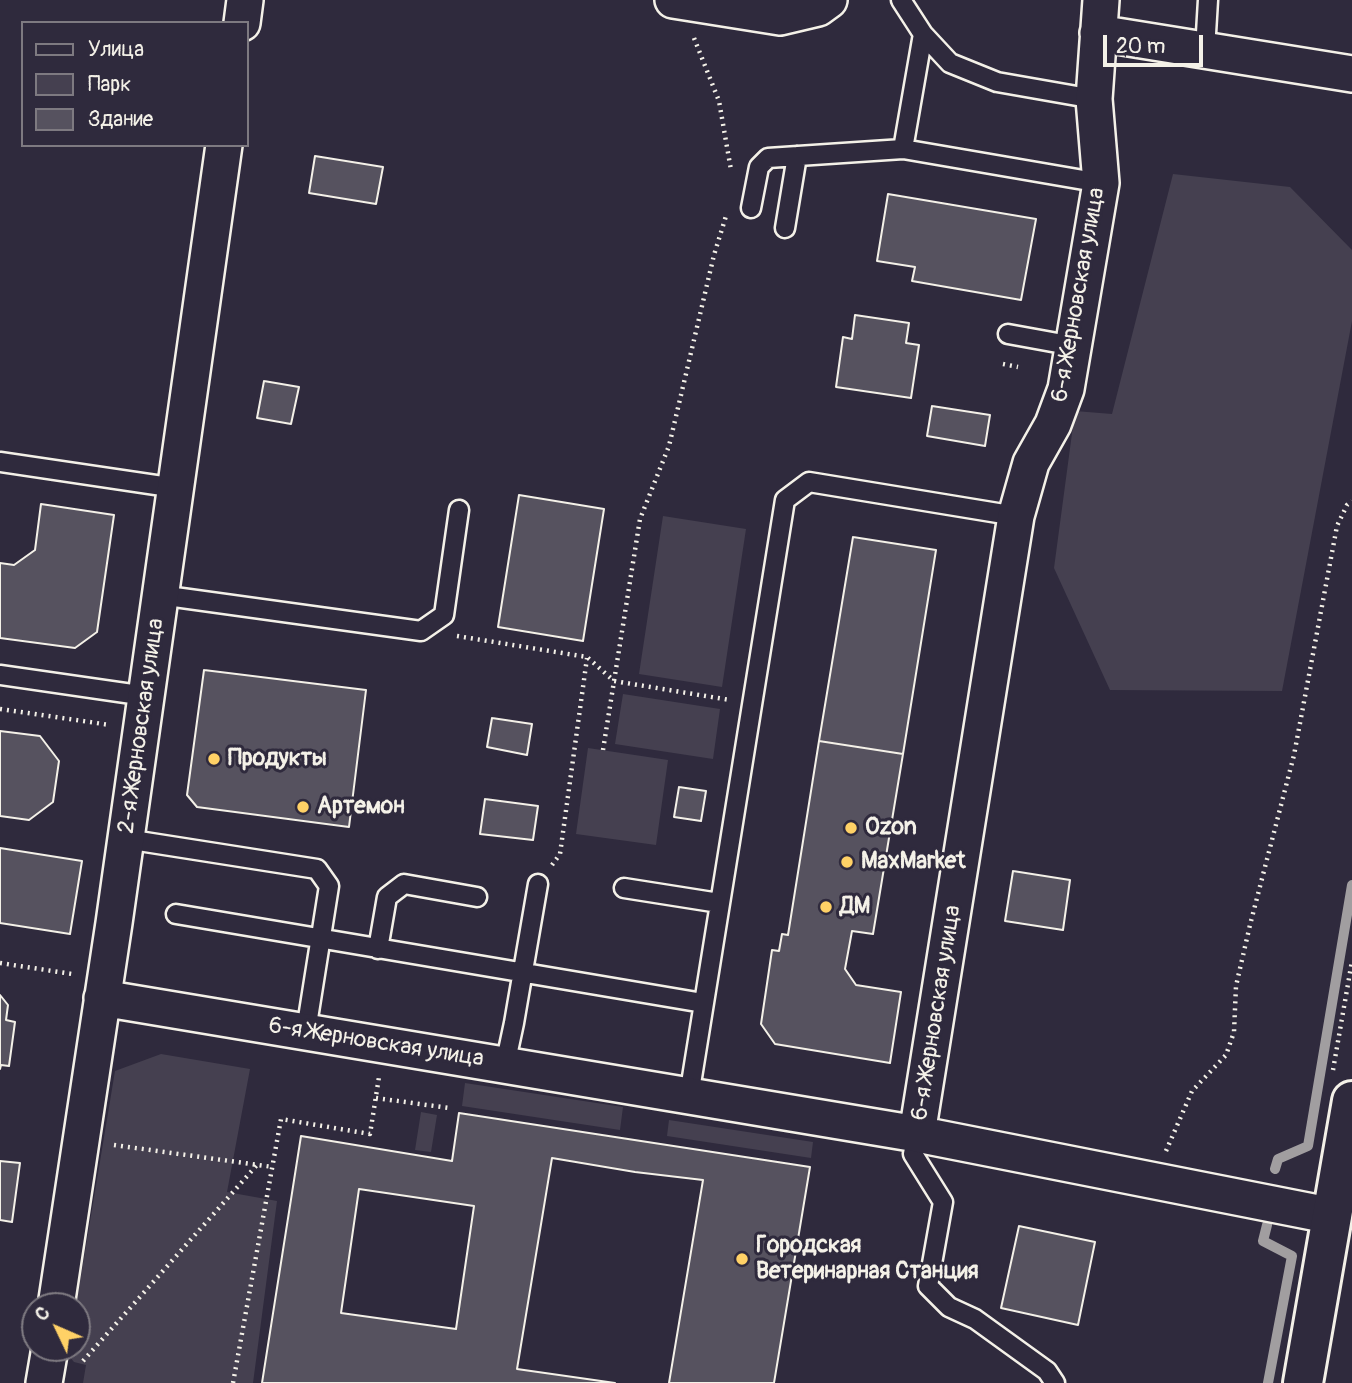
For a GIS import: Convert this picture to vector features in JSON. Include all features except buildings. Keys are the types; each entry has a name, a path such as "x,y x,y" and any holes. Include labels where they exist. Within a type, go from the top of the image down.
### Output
{"main road":[{"path":"1303,1383 1352,1101"}],"street":[{"path":"242,21 245,0"},
{"path":"676,1 780,17 818,8 829,0"},
{"path":"1100,17 1205,50 1352,74"},
{"name":"6-я Жерновская улица","path":"90,986 384,1045 918,1134 1016,516 1031,463 1053,424 1066,389 1101,184 1094,99 1100,17"},
{"name":"2-я Жерновская улица","path":"58,1292 81,1140 90,986 126,839 224,147"},
{"path":"918,1134 1333,1216"}],"lane":[{"path":"901,0 923,34 950,63 996,82 1094,99"},
{"path":"1205,50 1208,0"},
{"path":"903,149 923,34"},
{"path":"751,208 758,166 768,158 797,156 903,149 1101,184"},
{"path":"785,228 797,156"},
{"path":"1008,334 1074,346"},
{"path":"0,462 176,488"},
{"path":"689,1096 785,500 809,482 1016,516"},
{"path":"160,595 421,631 444,615 459,510"},
{"path":"0,675 146,696"},
{"path":"126,839 317,869 329,886 306,1031"},
{"path":"379,948 387,897 404,884 477,897"},
{"path":"505,1065 538,884"},
{"path":"624,888 719,904"},
{"path":"176,915 703,1003"},
{"path":"918,1134 913,1154 943,1202 928,1286 949,1307 975,1320 1047,1371 1055,1383"}],"path":[{"path":"676,1 719,101 732,178"},
{"path":"603,750 640,519 669,446 714,255 726,216"},
{"path":"1003,364 1018,367"},
{"path":"1153,1180 1192,1091 1226,1055 1234,1032 1236,986 1294,755 1337,526 1352,501"},
{"path":"421,631 587,657 614,681 752,704"},
{"path":"538,884 560,854 587,657"},
{"path":"0,709 116,726"},
{"path":"0,963 90,986"},
{"path":"233,1383 281,1119 370,1134 384,1045"},
{"path":"376,1098 449,1108"},
{"path":"81,1140 273,1167"},
{"path":"51,1373 257,1165"}],"green space":[{"path":"1173,174 1290,187 1352,250 1352,321 1282,691 1110,690 1054,568 1075,411 1112,414"},
{"path":"663,516 746,529 722,687 639,674"},
{"path":"623,694 720,709 713,759 615,744"},
{"path":"588,748 668,760 656,845 576,834"},
{"path":"161,1054 250,1069 227,1192 277,1201 253,1383 83,1383 86,1365 74,1362 91,1362 91,1292 78,1292 115,1071"},
{"path":"465,1083 623,1107 620,1130 462,1106"},
{"path":"421,1112 437,1115 431,1152 415,1150"},
{"path":"669,1120 813,1142 811,1158 667,1136"}],"waterway":[{"path":"1275,1169 1278,1159 1308,1146 1352,885"},
{"path":"1267,1225 1263,1241 1292,1256 1268,1383"}],"place":[{"name":"Продукты","path":"214,759"},
{"name":"Артемон","path":"303,807"},
{"name":"Ozon","path":"851,828"},
{"name":"MaxMarket","path":"847,862"},
{"name":"ДМ","path":"826,907"},
{"name":"Городская Ветеринарная Станция","path":"742,1259"}]}
